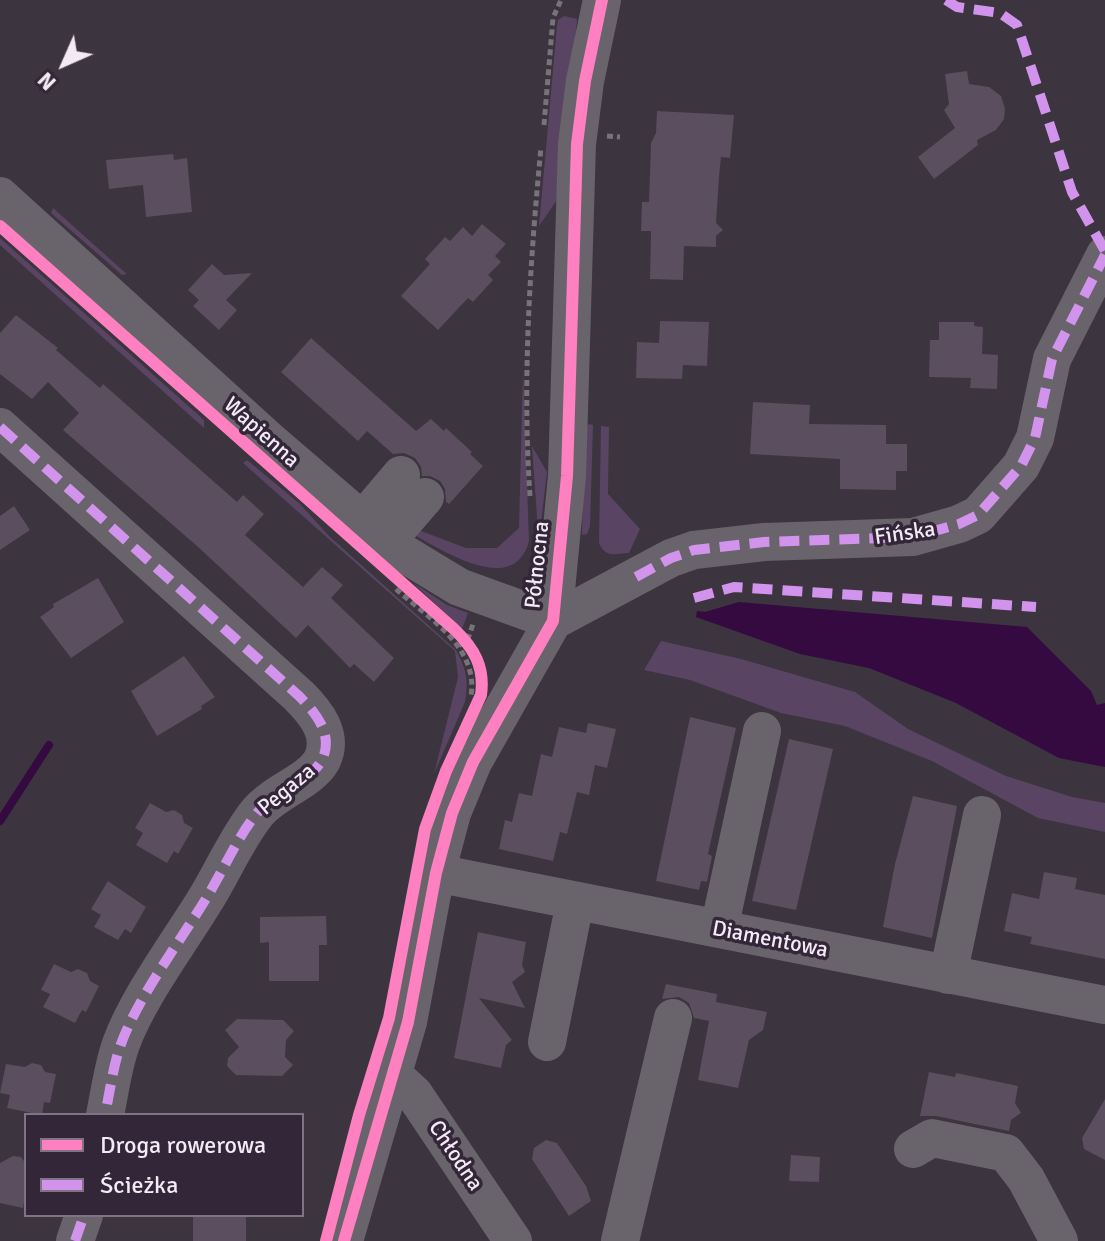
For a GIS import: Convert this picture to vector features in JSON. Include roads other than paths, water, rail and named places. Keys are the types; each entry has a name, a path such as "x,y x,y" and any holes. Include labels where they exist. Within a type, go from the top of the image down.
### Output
{"street":[{"name":"Północna","path":"344,1241 408,1022 447,828 463,784 553,621 567,476 577,144 585,81 602,0"},
{"name":"Wapienna","path":"0,196 374,532 416,563 459,587 553,621"},
{"name":"Fińska","path":"553,621 671,558 694,550 764,542 913,537 959,524 978,515 1021,466 1035,438 1052,359 1105,255"},
{"name":"Pegaza","path":"0,427 299,696 320,721 325,736 321,761 311,774 269,798 247,825 147,994 122,1043 105,1113"},
{"path":"374,532 413,486"},
{"path":"719,929 762,731"},
{"path":"948,975 982,815"},
{"name":"Diamentowa","path":"436,873 1105,1005"},
{"path":"547,1042 575,902"},
{"path":"620,1241 673,1018"},
{"name":"Chłodna","path":"391,1078 414,1094 513,1241"},
{"path":"913,1149 932,1138 1006,1153 1026,1179 1059,1241"},
{"path":"75,1241 83,1217"}],"waterway":[{"path":"0,821 49,745"}]}
